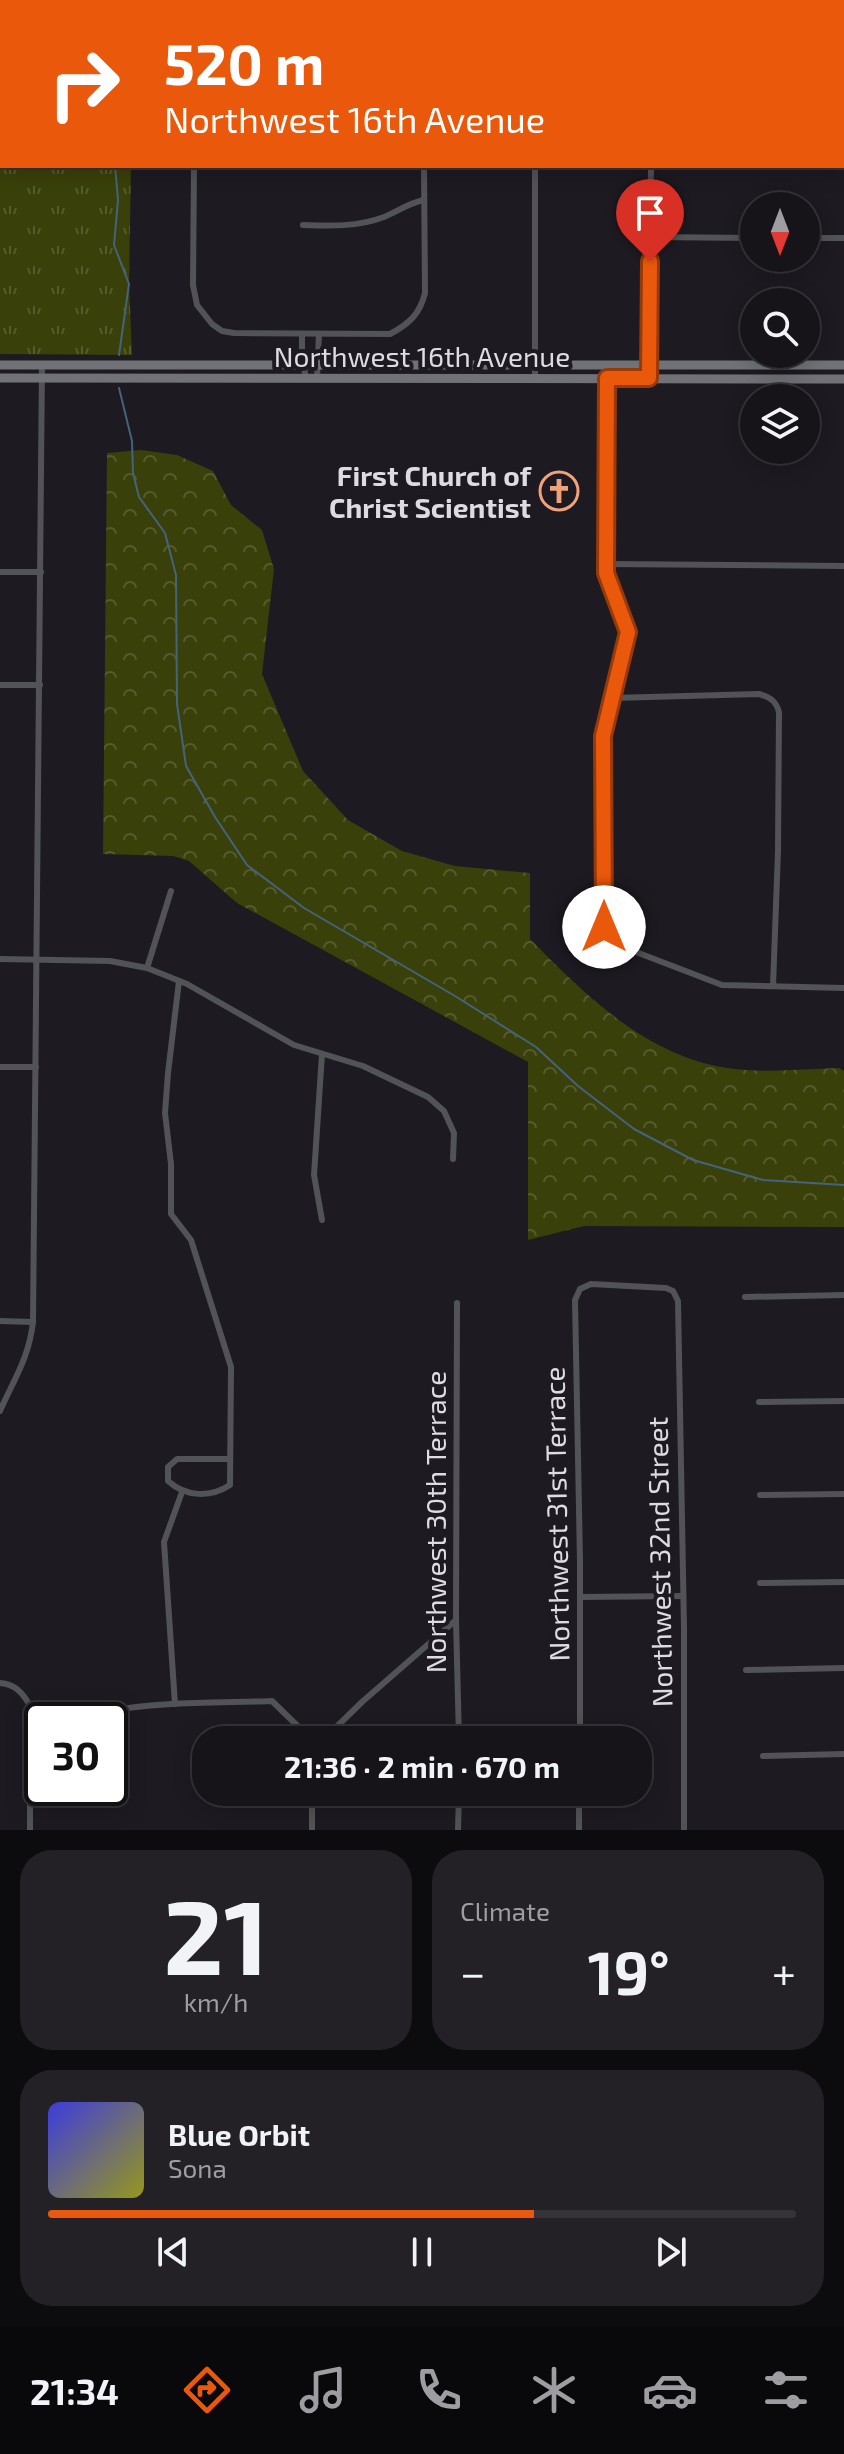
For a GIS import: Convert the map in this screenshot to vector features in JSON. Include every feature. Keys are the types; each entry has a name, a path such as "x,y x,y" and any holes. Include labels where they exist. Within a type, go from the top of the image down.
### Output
{"main road":[{"name":"Northwest 16th Avenue","path":"0,365 740,366"},
{"path":"176,365 176,378"},
{"name":"Northwest 16th Avenue","path":"820,366 844,365"},
{"path":"796,368 796,378"},
{"name":"Northwest 16th Avenue","path":"0,378 844,379"}],"street":[{"path":"194,168 193,285 197,305 222,331 302,334 390,334 409,324 421,306 425,293 424,168"},
{"path":"535,168 535,378"},
{"path":"649,378 651,168"},
{"path":"303,225 362,223 386,216 411,202 424,200"},
{"path":"651,237 740,238"},
{"path":"820,238 844,238"},
{"path":"302,334 306,378"},
{"path":"317,378 319,334"},
{"path":"0,1411 30,1346 33,1322 42,365"},
{"path":"607,366 606,573 628,632 603,736 604,927 611,938 623,947 722,985 844,988"},
{"path":"606,564 844,566"},
{"path":"0,572 41,572"},
{"path":"0,685 40,685"},
{"path":"612,698 759,694 772,700 779,712 773,986"},
{"path":"147,968 171,891"},
{"path":"0,959 110,961 147,968 179,981 294,1045 363,1066 428,1097 444,1111 454,1133 453,1159"},
{"path":"179,981 165,1113 171,1164 171,1214 191,1240 231,1367 230,1485 217,1494 182,1492 168,1481 168,1467 177,1459 230,1459"},
{"path":"322,1054 314,1175 322,1220"},
{"path":"0,1067 36,1067"},
{"name":"Northwest 32nd Street","path":"580,1289 591,1284 666,1288 676,1295 678,1301 684,1830"},
{"name":"Northwest 31st Terrace","path":"580,1289 574,1313 580,1726"},
{"path":"745,1297 844,1295"},
{"name":"Northwest 30th Terrace","path":"457,1303 459,1726"},
{"path":"0,1321 33,1322"},
{"path":"759,1402 844,1401"},
{"path":"175,1704 164,1542 182,1492"},
{"path":"760,1495 844,1494"},
{"path":"760,1583 844,1582"},
{"path":"580,1597 683,1596"},
{"path":"337,1726 456,1620"},
{"path":"746,1670 844,1668"},
{"path":"0,1683 13,1686 23,1694 30,1706 30,1830"},
{"path":"128,1708 272,1701 298,1726"},
{"path":"763,1756 844,1754"},
{"path":"312,1806 312,1830"},
{"path":"458,1830 459,1806"},
{"path":"579,1806 579,1830"}],"green space":[{"path":"0,168 131,168 129,284 132,355 0,354"},
{"path":"141,450 177,455 213,471 231,505 262,530 274,569 262,674 303,771 348,820 402,851 455,866 530,873 530,939 601,1006 654,1042 683,1056 713,1065 757,1071 839,1068 844,1071 844,1227 584,1226 528,1240 528,1062 237,903 189,861 173,856 103,854 107,453"}],"waterway":[{"path":"115,168 118,200 114,245 129,284 119,355"},
{"path":"119,388 132,441 133,473 139,497 165,533 176,575 177,704 186,766 247,865 304,908 536,1047 578,1086 634,1129 693,1160 763,1180 844,1185"}],"place":[{"name":"First Church of Christ Scientist","path":"559,491"}],"route":[{"path":"604,927 603,736 628,632 606,573 607,378 649,378 650,261"}]}
